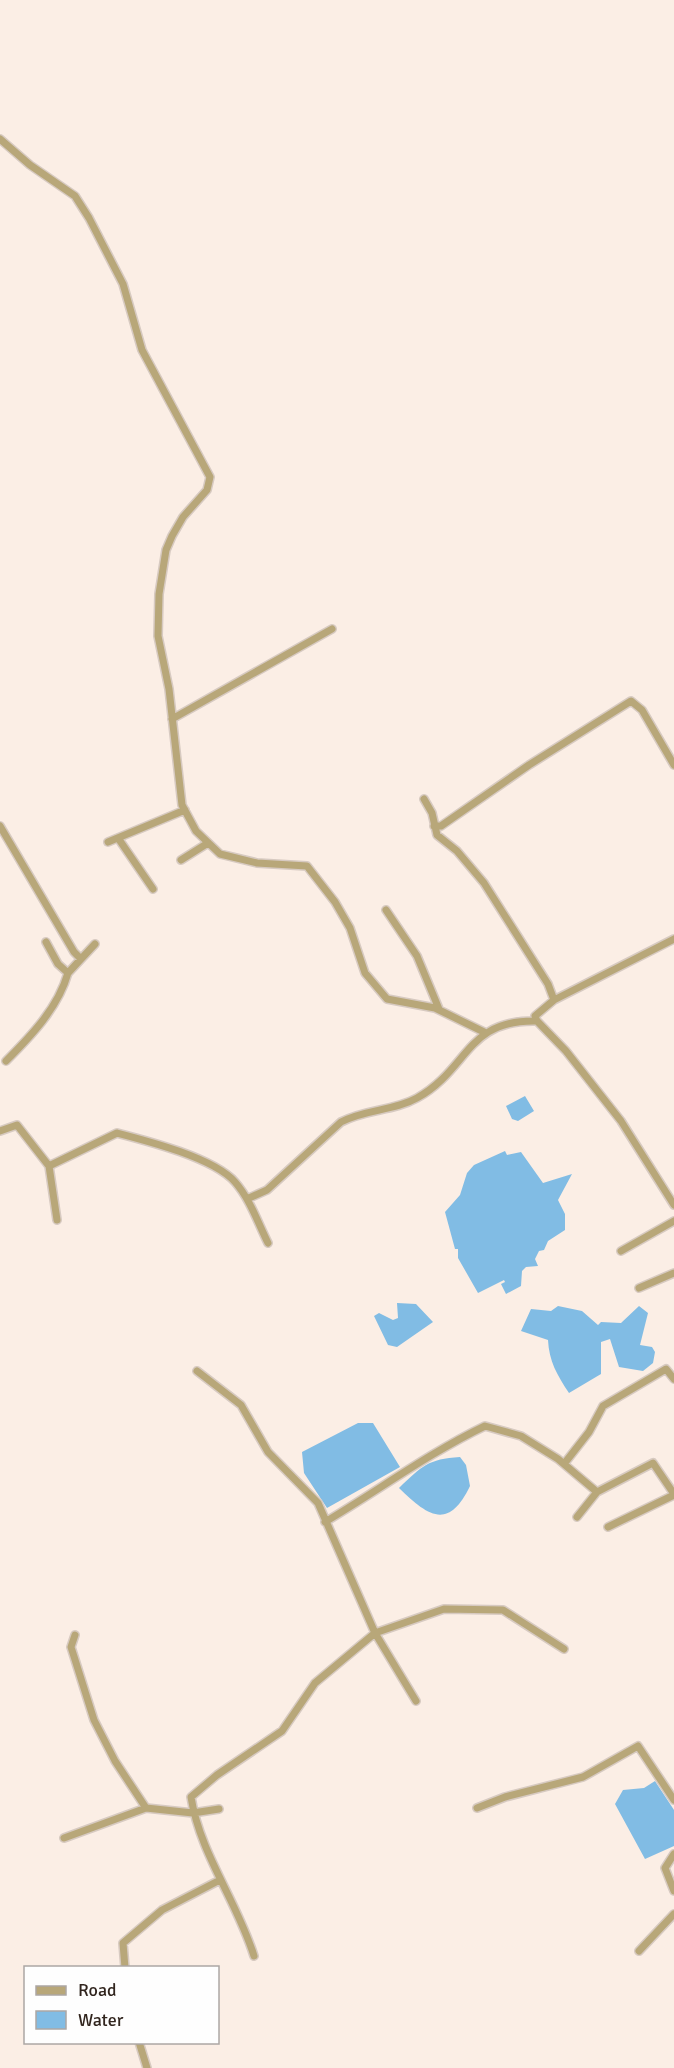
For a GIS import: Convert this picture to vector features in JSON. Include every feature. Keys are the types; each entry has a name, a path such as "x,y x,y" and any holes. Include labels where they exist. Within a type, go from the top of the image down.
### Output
{"street":[{"path":"0,139 30,165 75,196 89,218 123,284 142,350 210,477 207,490 183,517 172,536 162,573 158,636 172,719 182,805 196,831 220,854 257,863 307,866 335,902 350,928 365,974 387,999 439,1009 484,1032"},
{"path":"172,719 332,628"},
{"path":"434,826 441,826 529,765 631,701 642,710 674,765"},
{"path":"424,799 432,813 437,835 457,850 484,883 548,984 554,1000"},
{"path":"108,842 185,810"},
{"path":"0,826 74,952 81,959"},
{"path":"118,838 153,889"},
{"path":"181,860 208,843"},
{"path":"386,910 417,956 439,1009"},
{"path":"674,939 554,1000 535,1016 621,1121 674,1205"},
{"path":"46,942 58,964 68,973"},
{"path":"6,1061 29,1038 63,992 68,973 95,944"},
{"path":"247,1199 267,1190 341,1122 354,1114 415,1099 448,1072 484,1032 508,1023 537,1021"},
{"path":"0,1131 17,1125 49,1166 57,1220"},
{"path":"49,1166 117,1133 153,1142 225,1172 247,1199 268,1243"},
{"path":"621,1251 674,1221"},
{"path":"639,1288 674,1273"},
{"path":"564,1464 589,1432 603,1406 666,1369 674,1379"},
{"path":"197,1371 241,1405 268,1452 318,1503 375,1633 416,1701"},
{"path":"326,1522 392,1482 448,1444 485,1426 521,1436 564,1464 597,1492"},
{"path":"577,1517 597,1492 653,1463 674,1495 608,1527"},
{"path":"254,1956 244,1924 220,1880 194,1813 191,1797 217,1774 282,1731 315,1683 375,1633 444,1609 503,1610 564,1649"},
{"path":"75,1635 71,1647 94,1720 115,1761 146,1808"},
{"path":"477,1808 505,1797 583,1777 638,1746 674,1800"},
{"path":"64,1838 146,1808 194,1813 219,1809"},
{"path":"674,1854 665,1868 674,1891"},
{"path":"125,1966 123,1943 162,1910 220,1880"},
{"path":"639,1951 674,1914"},
{"path":"140,2044 147,2068"}],"water":[{"path":"525,1096 534,1111 518,1121 512,1119 506,1106"},
{"path":"505,1151 507,1155 521,1152 543,1183 572,1174 558,1200 565,1214 565,1230 548,1241 544,1250 539,1251 535,1259 538,1266 526,1267 522,1271 521,1286 506,1294 501,1284 505,1282 504,1280 478,1293 458,1258 458,1249 455,1249 445,1212 460,1195 467,1173 474,1165"},
{"path":"397,1303 416,1304 433,1322 397,1347 388,1345 374,1316 379,1313 393,1320 398,1318"},
{"path":"558,1306 582,1311 598,1325 601,1322 621,1323 639,1306 648,1313 640,1345 652,1347 655,1352 653,1363 643,1371 619,1367 610,1339 601,1342 601,1374 569,1393 554,1368 548,1340 521,1331 531,1309 551,1311"},
{"path":"358,1423 373,1423 400,1467 327,1508 304,1473 302,1452"},
{"path":"460,1457 466,1465 470,1486 454,1510 445,1514 428,1511 399,1488 426,1465"},
{"path":"655,1781 674,1810 674,1846 645,1859 615,1804 623,1790 644,1788"}]}
